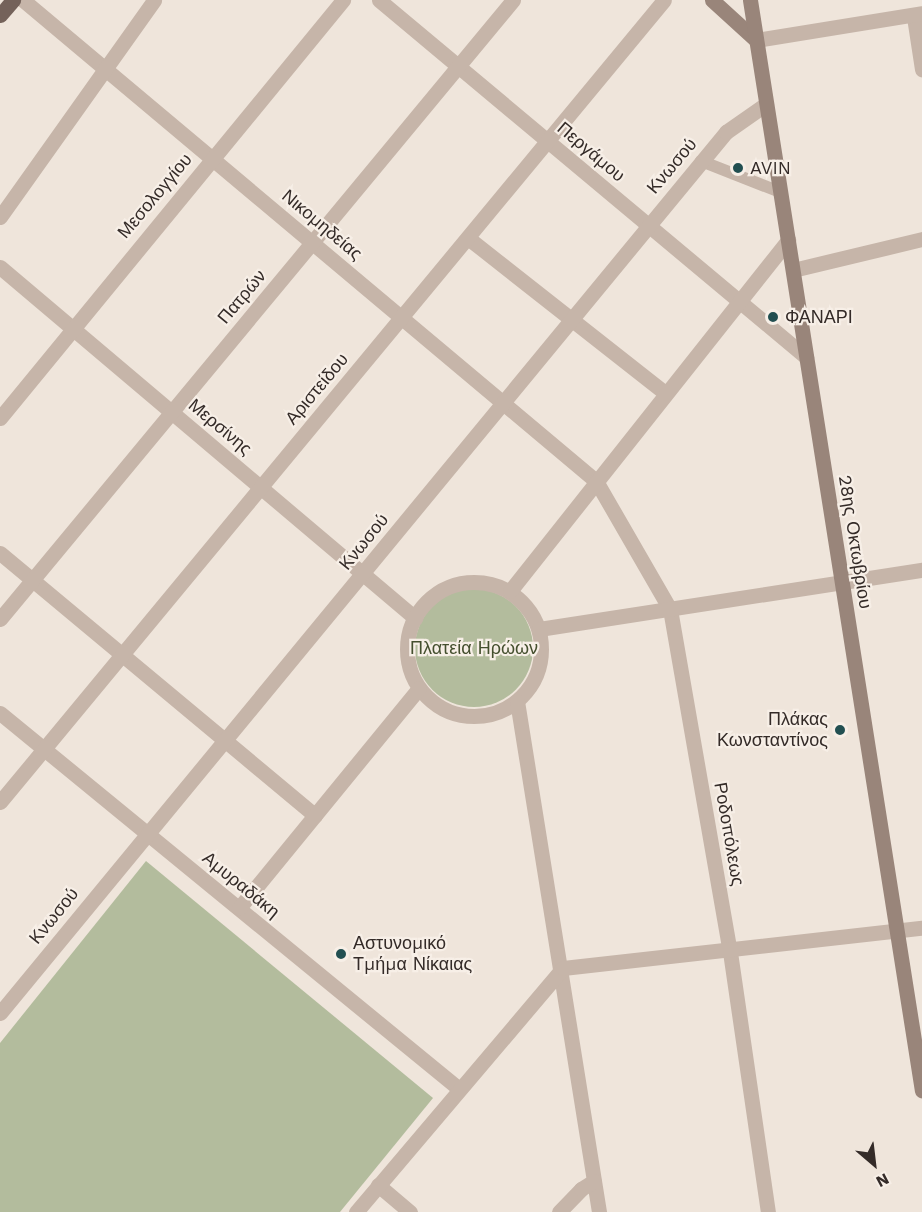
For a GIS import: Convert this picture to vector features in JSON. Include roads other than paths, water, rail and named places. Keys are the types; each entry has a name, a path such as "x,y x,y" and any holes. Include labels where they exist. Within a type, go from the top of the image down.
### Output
{"main road":[{"path":"0,15 13,0"},
{"path":"712,0 756,40"},
{"name":"28ης Οκτωβρίου","path":"750,0 922,1091"}],"street":[{"name":"Νικομηδείας","path":"23,0 596,481"},
{"path":"0,217 154,0"},
{"name":"Μεσολογγίου","path":"0,418 71,327 343,0"},
{"name":"Περγάμου","path":"379,0 806,357"},
{"name":"Πατρών","path":"0,620 513,0"},
{"name":"Αριστείδου","path":"0,802 664,0"},
{"path":"756,40 918,15 922,69"},
{"name":"Κνωσού","path":"2,1006 226,740 701,161 726,132 766,104"},
{"path":"468,238 665,393"},
{"path":"792,270 922,239"},
{"path":"510,591 738,300 788,240"},
{"name":"Μερσίνης","path":"0,267 415,618"},
{"name":"Ροδοπόλεως","path":"596,481 670,609 730,952 768,1212"},
{"path":"0,553 315,814"},
{"path":"539,629 922,570"},
{"path":"480,582 510,591 533,614 539,629 542,649 539,669 517,701 498,712 465,715 435,704 419,688 407,653 415,618 435,594 457,584 480,582"},
{"path":"239,909 419,688"},
{"path":"517,701 563,968 599,1212"},
{"name":"Αμυραδάκη","path":"0,713 458,1088"},
{"path":"356,1212 458,1088 563,968 730,952 922,928"},
{"path":"559,1212 580,1189 594,1181"},
{"path":"378,1185 410,1212"}],"lane":[{"path":"701,161 780,192"}],"place":[{"name":"AVIN","path":"738,168"},
{"name":"ΦΑΝΑΡΙ","path":"773,317"},
{"name":"Πλάκας Κωνσταντίνος","path":"840,730"},
{"name":"Αστυνομικό Τμήμα Νίκαιας","path":"341,954"}],"park label":[{"name":"Πλατεία Ηρώων","path":"474,648"}]}
